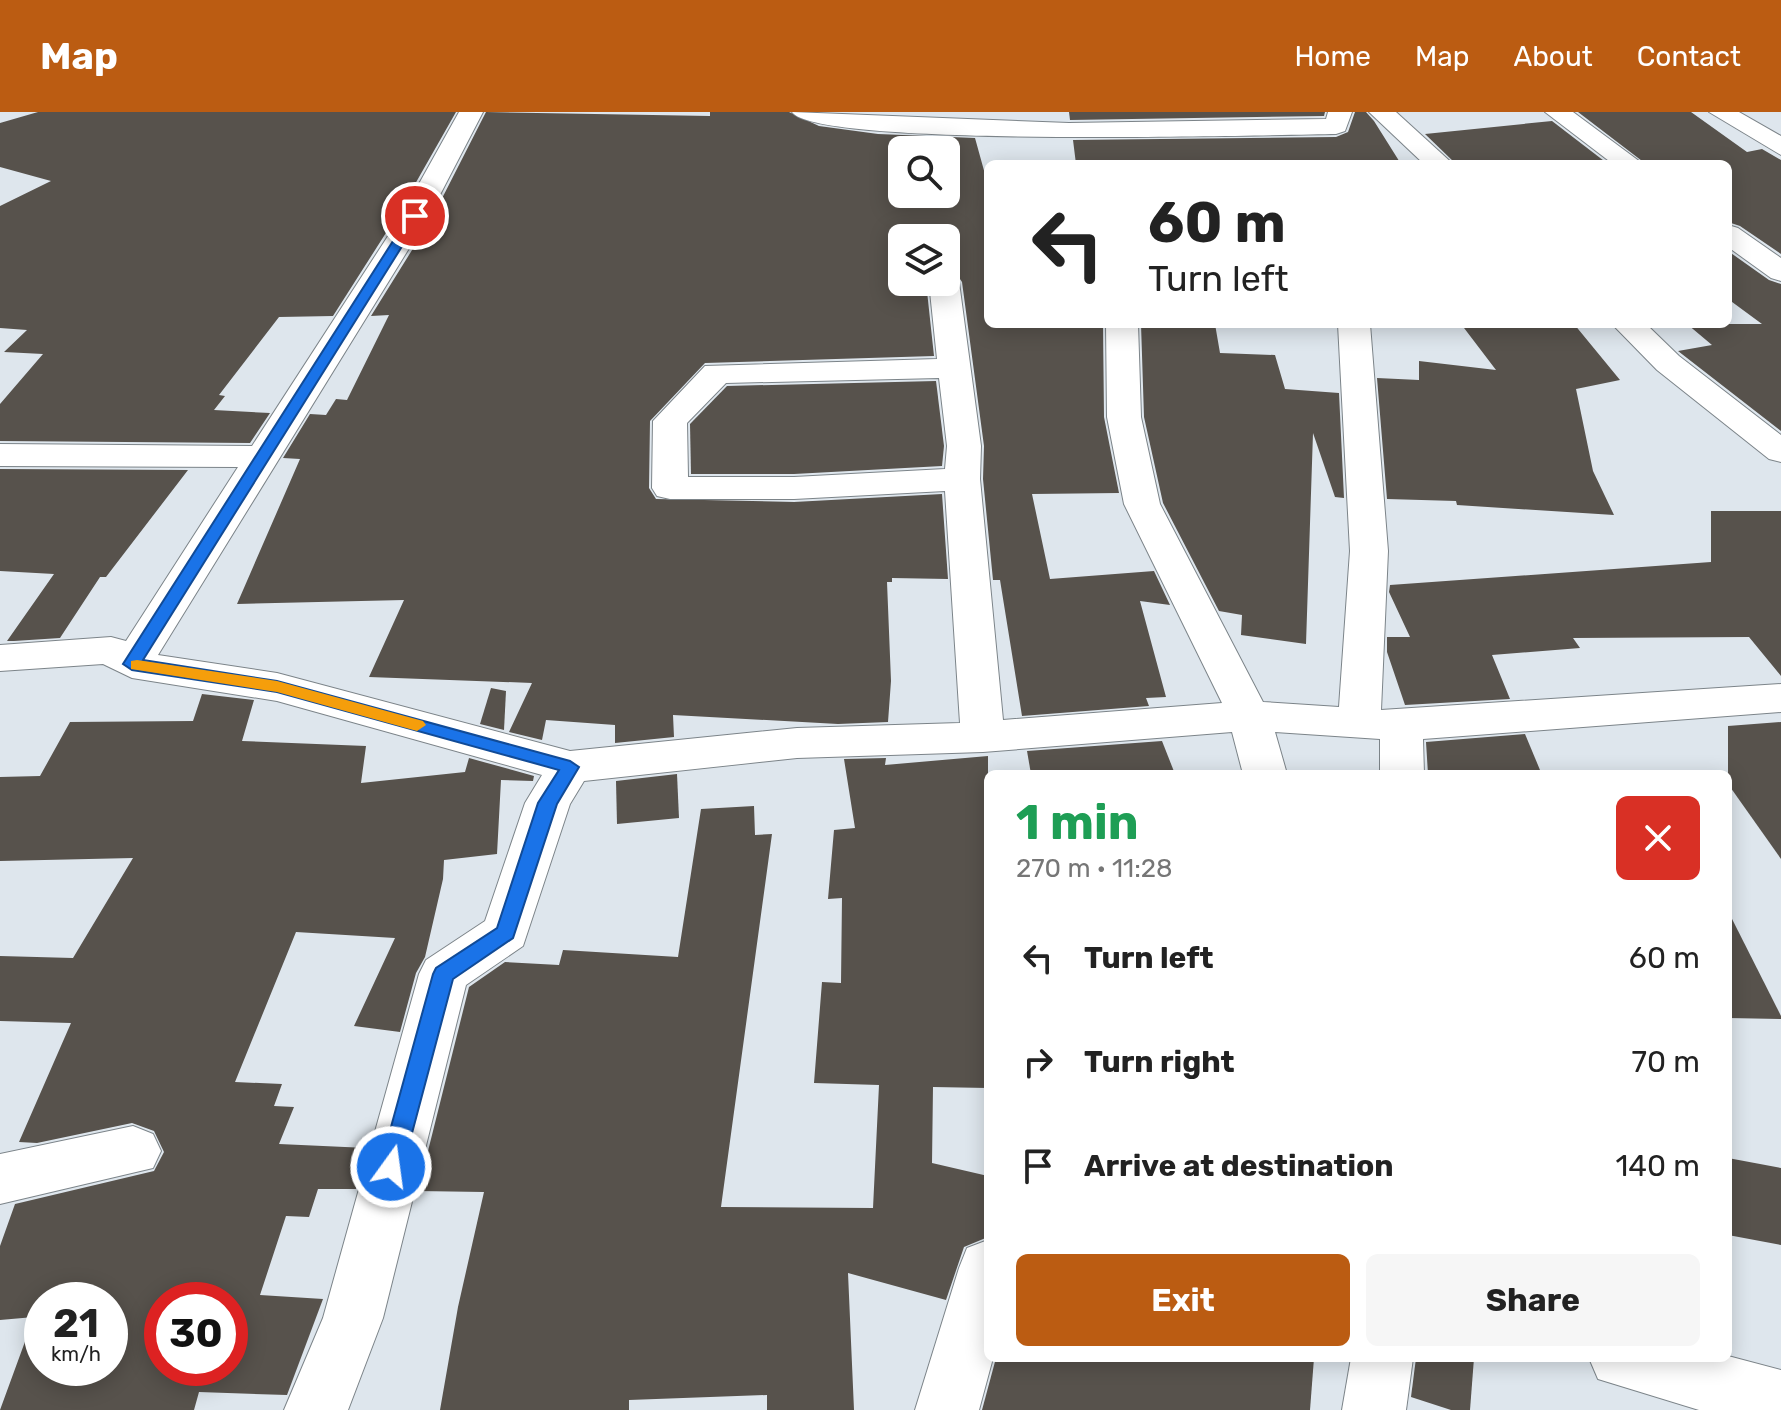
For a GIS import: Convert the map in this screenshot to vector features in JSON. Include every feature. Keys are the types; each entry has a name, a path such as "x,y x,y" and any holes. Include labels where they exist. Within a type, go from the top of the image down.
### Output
{"street":[{"path":"132,664 415,216 471,112"},
{"path":"804,112 1001,131 1340,130"},
{"path":"1381,112 1435,160"},
{"path":"1557,112 1624,160"},
{"path":"1721,112 1781,147"},
{"path":"1732,237 1781,272"},
{"path":"946,296 964,446 962,479 983,737"},
{"path":"1122,328 1124,417 1142,504 1249,716 1264,770"},
{"path":"1354,328 1369,551 1359,723"},
{"path":"1632,328 1668,363 1781,452"},
{"path":"954,368 717,373 670,421 670,488 794,488 962,479"},
{"path":"0,455 263,457"},
{"path":"0,658 111,650 132,664 277,687 570,767 797,743 983,737 1249,716 1401,726 1781,698"},
{"path":"1401,726 1402,770"},
{"path":"316,1410 353,1318 422,1046 444,974 506,932 548,803 570,767"},
{"path":"0,1179 133,1151"},
{"path":"947,1410 984,1282"},
{"path":"1374,1410 1381,1362"},
{"path":"1635,1362 1781,1401"}],"building":[{"path":"38,112 456,112 398,214 333,316 279,317 219,395 225,396 214,410 270,413 250,443 0,441 0,404 43,354 4,352 27,330 0,328 0,206 51,181 0,167 0,123"},
{"path":"486,112 710,116 710,112 789,112 819,126 878,134 926,136 888,136 888,208 960,208 960,137 975,138 984,171 984,328 1103,328 1104,417 1119,493 1032,494 1050,579 1154,571 1170,605 1140,601 1166,697 1146,698 1149,706 1022,716 1000,580 993,580 983,479 984,446 960,279 960,224 888,224 888,296 928,296 934,356 705,363 650,421 649,488 656,499 794,502 942,494 948,579 892,578 892,582 887,582 891,681 888,722 838,724 673,715 674,737 615,743 615,725 546,720 542,740 509,732 532,683 369,677 404,600 237,604 300,459 283,458 310,414 326,415 336,399 347,400 389,315 371,316 432,218"},
{"path":"1069,112 1325,112 1324,116 1070,120"},
{"path":"1355,112 1366,112 1398,160 1076,160 1073,140 1336,137 1348,132"},
{"path":"1578,112 1691,112 1747,152 1762,149 1781,160 1781,254 1732,223 1732,160 1641,160"},
{"path":"1552,121 1603,160 1452,160 1425,134"},
{"path":"1732,254 1769,280 1781,284 1781,431 1678,351 1712,345 1692,328 1762,324 1732,302"},
{"path":"1141,328 1216,328 1220,353 1275,355 1285,389 1339,393 1344,498 1335,497 1313,433 1306,644 1241,635 1242,615 1219,611 1163,503 1144,417"},
{"path":"1464,328 1577,328 1620,380 1576,389 1593,471 1614,515 1457,505 1456,501 1387,499 1377,378 1419,380 1419,361 1496,370"},
{"path":"936,381 944,446 942,466 794,474 691,474 690,424 727,386"},
{"path":"0,469 188,470 106,577 100,577 60,638 7,641 54,574 0,571"},
{"path":"1711,511 1781,511 1781,676 1749,637 1573,638 1580,648 1492,655 1510,699 1405,705 1387,652 1387,637 1410,637 1389,592 1390,585 1711,562"},
{"path":"491,688 506,691 504,730 480,724"},
{"path":"202,694 254,700 242,741 366,746 361,783 465,772 469,758 534,776 533,781 501,780 497,854 444,860 443,879 425,957 416,973 400,1032 354,1026 395,938 296,932 235,1082 282,1084 274,1106 294,1107 279,1144 367,1148 356,1189 318,1189 309,1217 286,1216 260,1295 323,1299 287,1395 199,1392 194,1410 0,1410 24,1344 24,1386 128,1386 128,1282 24,1282 24,1318 0,1320 0,1246 15,1204 154,1171 164,1152 154,1131 132,1123 37,1143 19,1142 71,1023 0,1021 0,956 73,958 133,858 0,861 0,777 40,776 70,722 193,721"},
{"path":"1781,722 1781,859 1732,790 1732,770 1728,770 1728,726"},
{"path":"1525,734 1540,770 1428,770 1426,742"},
{"path":"1162,741 1173,770 1030,770 1027,751"},
{"path":"988,756 988,770 984,770 984,1088 933,1087 932,1163 984,1175 984,1239 964,1247 946,1300 848,1273 854,1410 767,1410 767,1395 629,1400 629,1410 440,1410 458,1307 484,1192 418,1191 469,987 505,962 559,965 563,950 678,957 701,809 754,806 755,835 772,834 721,1207 873,1208 879,1085 814,1083 822,982 841,983 842,898 828,899 834,830 855,828 844,759 886,758 885,765"},
{"path":"677,774 679,818 617,824 616,781"},
{"path":"1732,919 1781,1016 1781,1019 1732,1018"},
{"path":"1732,1159 1781,1168 1781,1245 1732,1236"},
{"path":"995,1362 1314,1362 1310,1410 982,1410"},
{"path":"1415,1362 1474,1362 1470,1410 1451,1410 1411,1397"}],"slow traffic":[{"path":"137,665 277,687 417,725"}],"route":[{"path":"391,1167 444,974 506,932 548,803 570,767 277,687 132,664 415,216"}]}
